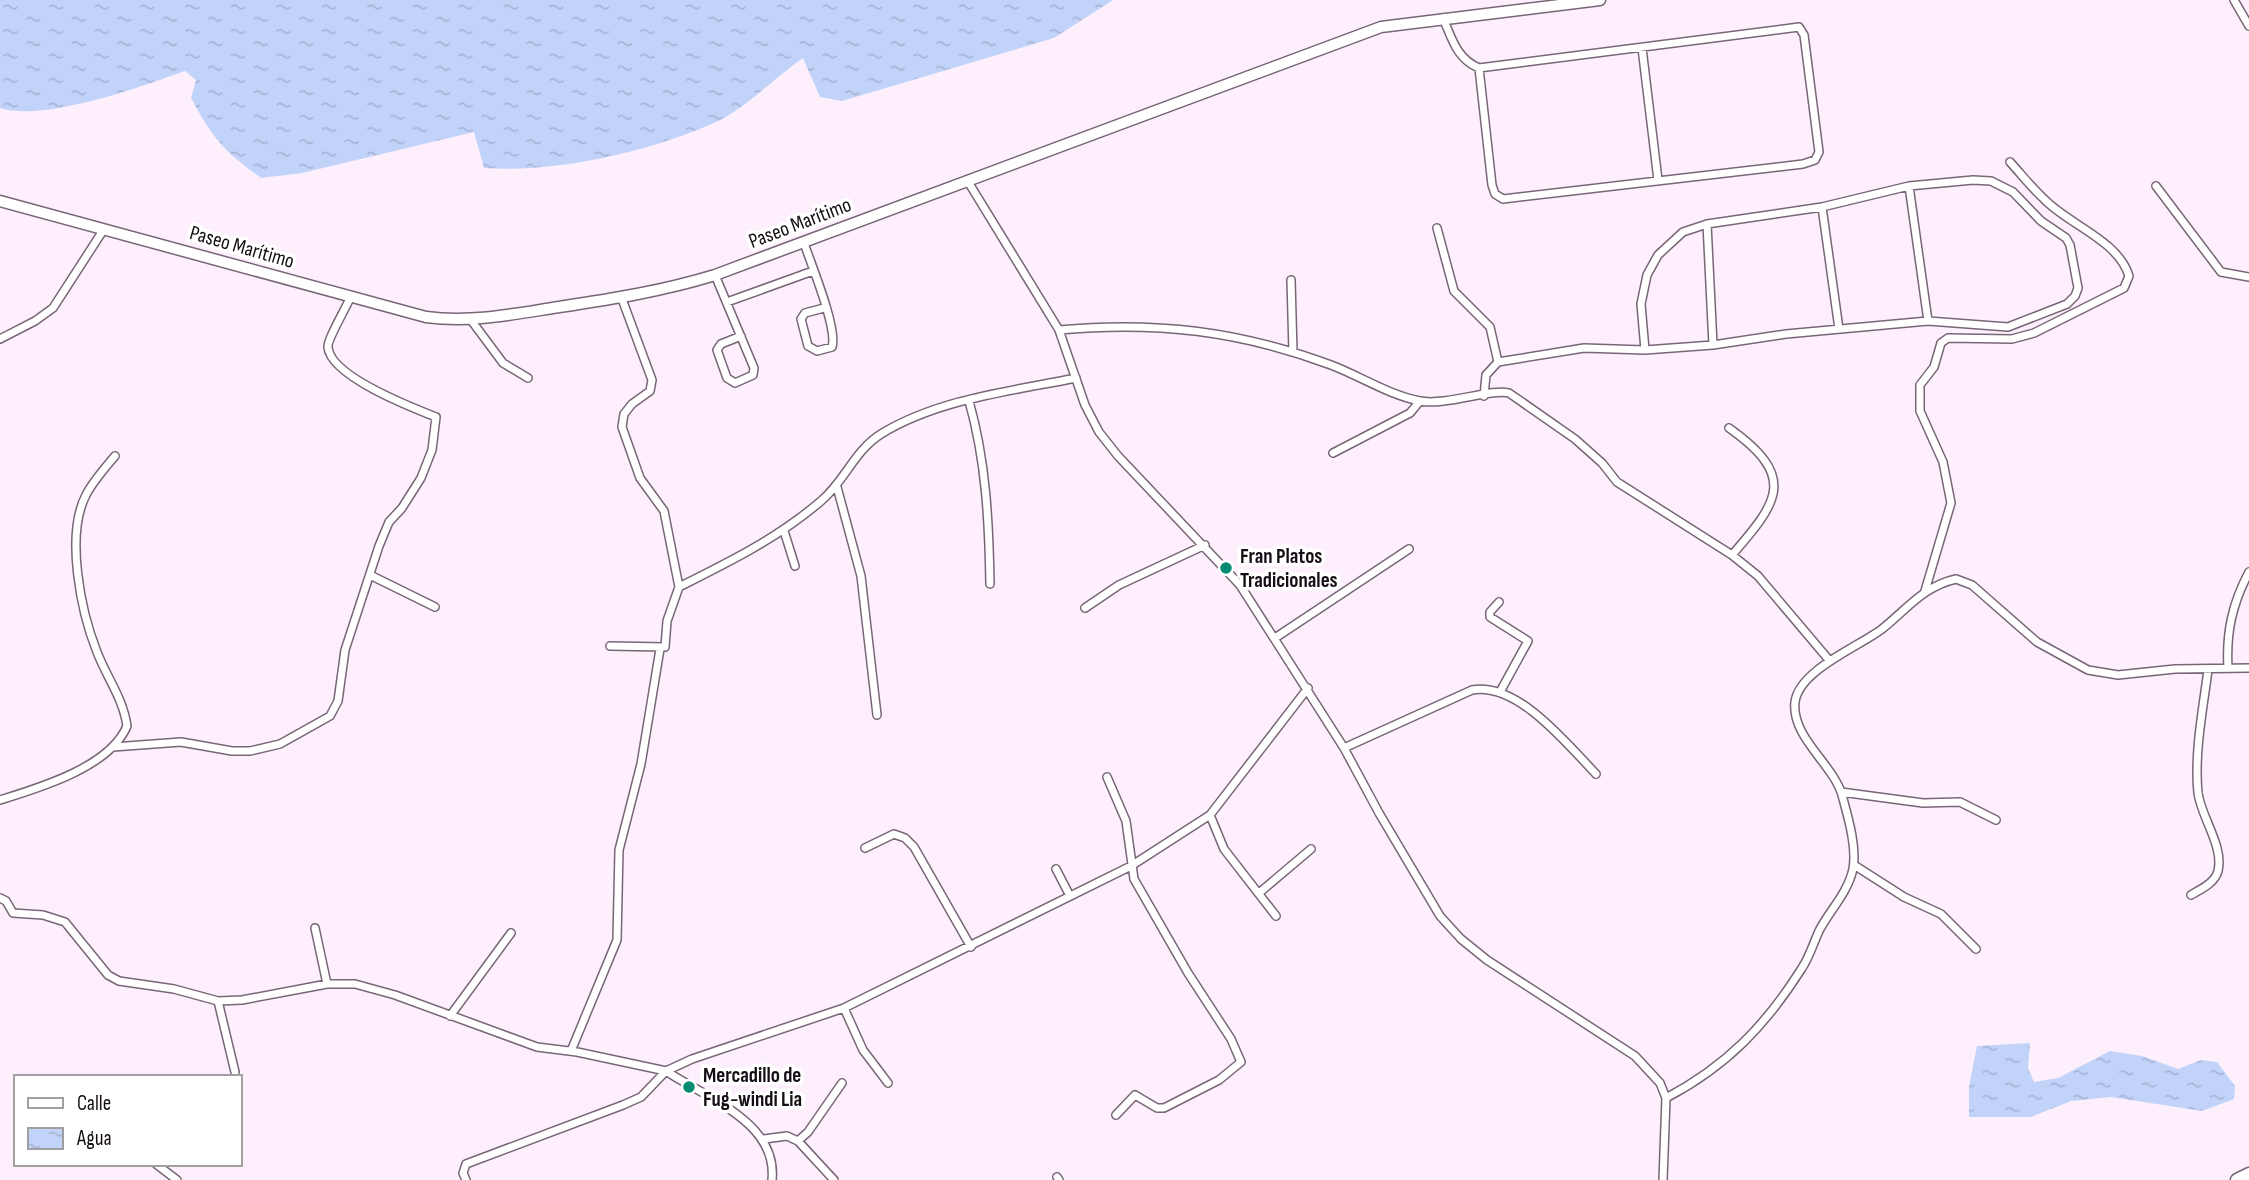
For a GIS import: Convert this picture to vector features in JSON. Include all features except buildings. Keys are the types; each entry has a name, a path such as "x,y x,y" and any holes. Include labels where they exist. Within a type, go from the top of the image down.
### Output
{"main road":[{"name":"Paseo Marítimo","path":"0,201 426,317 471,320 622,299 670,289 715,275 1381,27 1443,17 1600,0"},
{"path":"2237,1180 2249,1174"}],"street":[{"path":"2234,0 2249,26"},
{"path":"1443,17 1456,50 1468,64 1479,68 1799,27 1804,35 1820,143 1815,160 1803,164 1503,199 1495,194 1492,186 1479,68"},
{"path":"1643,48 1658,180"},
{"path":"1925,591 1951,503 1943,461 1920,411 1920,385 1934,367 1936,354 1943,341 1948,338 2012,339 2034,333 2124,288 2129,276 2126,265 2111,250 2044,200 2010,162"},
{"path":"967,180 1059,330 1085,405 1118,456 1240,584 1344,748 1428,899 1456,934 1487,960 1635,1056 1660,1083 1666,1098 1663,1180"},
{"path":"1484,396 1486,375 1498,362 1584,348 1645,350 1713,345 1928,321 2008,327 2067,304 2078,288 2066,238 2041,221 2012,192 1991,181 1909,186 1822,207 1707,224 1683,232 1658,255 1647,275 1641,303 1645,350"},
{"path":"1909,186 1928,321"},
{"path":"2156,186 2221,272 2249,276"},
{"path":"1822,207 1839,329"},
{"path":"1707,224 1713,345"},
{"path":"1437,228 1454,291 1490,327 1498,362"},
{"path":"0,339 54,308 104,229"},
{"path":"804,243 824,307 834,344 817,351 808,346 801,319 805,313 824,307"},
{"path":"727,302 813,271"},
{"path":"715,275 741,336 754,372 735,383 727,378 717,350 720,344 741,336"},
{"path":"1291,280 1293,352"},
{"path":"113,747 181,742 232,751 250,751 280,744 324,722 338,701 345,650 370,575 389,522 402,508 421,478 432,450 436,416 391,400 370,388 343,368 330,354 328,342 351,298"},
{"path":"610,646 665,648 667,621 679,587 664,511 640,478 622,427 624,414 650,391 652,380 622,299"},
{"path":"471,320 503,363 528,377"},
{"path":"1059,330 1111,325 1170,326 1258,341 1420,401 1455,401 1505,391 1541,413 1602,463 1617,482 1732,555 1773,590 1829,660"},
{"path":"679,587 783,531 837,487 861,449 882,434 915,419 969,401 1076,378"},
{"path":"969,401 981,442 989,519 990,584"},
{"path":"1333,453 1409,414 1420,401"},
{"path":"1729,428 1748,441 1763,459 1775,485 1773,502 1766,516 1732,555"},
{"path":"0,800 38,788 80,769 113,747 127,726 124,707 97,653 81,604 76,524 85,495 115,456"},
{"path":"837,487 861,576 877,715"},
{"path":"783,531 795,566"},
{"path":"1085,608 1130,579 1205,545"},
{"path":"1275,638 1409,550"},
{"path":"2228,668 2229,626 2237,595 2249,572"},
{"path":"370,575 435,607"},
{"path":"1666,1098 1701,1079 1747,1041 1803,967 1820,929 1847,887 1854,865 1841,792 1806,737 1794,705 1796,695 1803,686 1829,660 1881,630 1925,591 1949,580 1963,581 2037,642 2088,670 2118,676 2175,669 2249,668"},
{"path":"1499,602 1490,612 1490,617 1528,641 1500,692"},
{"path":"571,1051 617,940 619,850 641,764 660,649"},
{"path":"2191,895 2211,883 2218,872 2216,851 2198,796 2197,773 2208,670"},
{"path":"466,1180 463,1173 466,1164 624,1105 641,1097 666,1071 692,1059 844,1008 1131,866 1210,815 1308,688"},
{"path":"1344,748 1472,690 1483,688 1500,692 1542,719 1596,774"},
{"path":"1107,777 1126,821 1131,866 1157,921 1231,1039 1241,1062 1219,1080 1164,1108 1157,1108 1135,1095 1116,1115"},
{"path":"1841,792 1923,803 1960,802 1996,820"},
{"path":"1210,815 1224,849 1276,916"},
{"path":"865,848 894,834 905,838 914,847 971,947"},
{"path":"1259,893 1311,849"},
{"path":"1854,865 1897,893 1941,915 1976,949"},
{"path":"1056,869 1070,896"},
{"path":"0,898 6,901 13,913 43,915 65,922 108,975 118,981 174,989 218,1001 242,1000 327,984 355,984 395,995 537,1047 571,1051 666,1071 741,1117 764,1139 772,1157 772,1180"},
{"path":"315,928 327,984"},
{"path":"450,1016 511,933"},
{"path":"218,1001 235,1072"},
{"path":"844,1008 863,1050 888,1083"},
{"path":"798,1141 808,1132 842,1083"},
{"path":"764,1139 787,1136 798,1141 834,1180"},
{"path":"159,1166 177,1180"}],"water":[{"path":"0,0 1113,0 1054,38 842,101 820,97 803,58 749,101 716,122 662,143 602,158 542,167 484,168 474,132 302,173 261,178 228,152 213,134 191,98 196,80 185,71 66,107 19,111 0,108"},
{"path":"2030,1043 2028,1068 2034,1082 2058,1078 2110,1051 2142,1056 2178,1069 2201,1060 2217,1062 2235,1086 2234,1099 2202,1111 2111,1097 2071,1101 2031,1117 1969,1117 1969,1086 1977,1046"}],"place":[{"name":"Fran Platos Tradicionales","path":"1226,568"},
{"name":"Mercadillo de Fug-windi Lia","path":"689,1087"}]}
